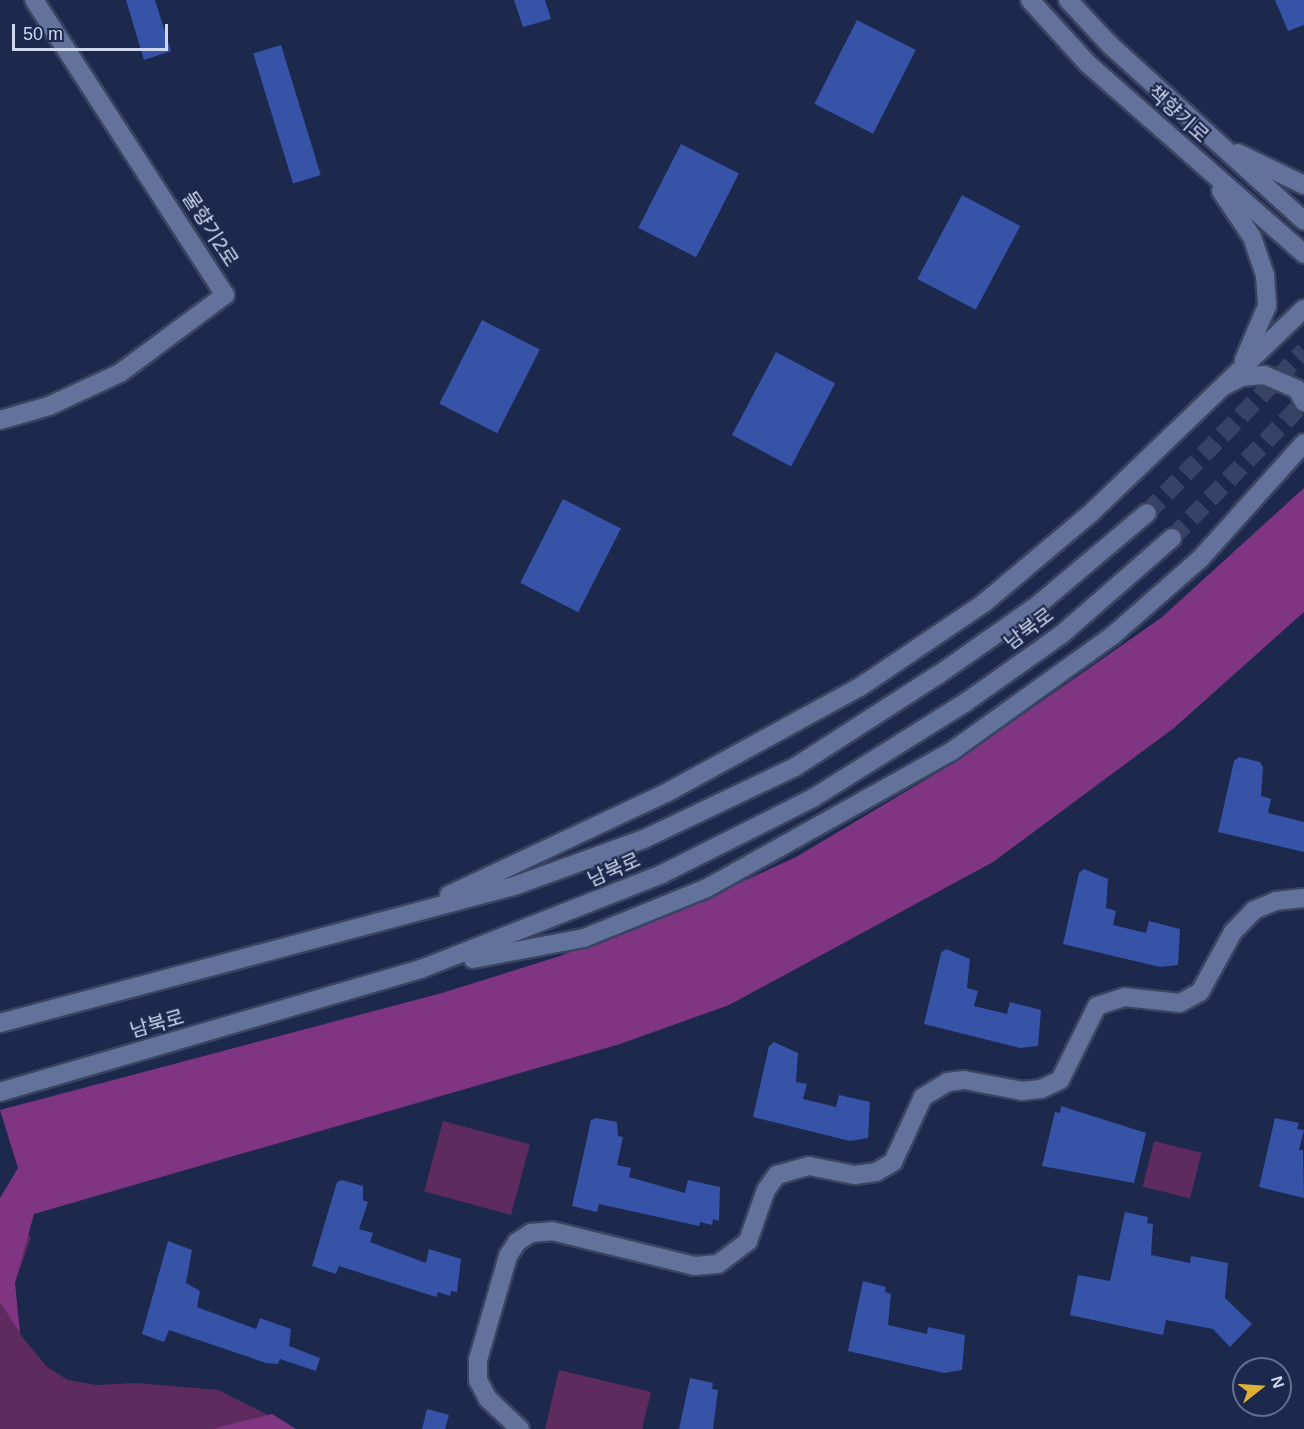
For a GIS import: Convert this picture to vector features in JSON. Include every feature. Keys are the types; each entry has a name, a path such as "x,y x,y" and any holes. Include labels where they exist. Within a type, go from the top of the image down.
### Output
{"main road":[{"name":"물향기2로","path":"0,420 49,406 120,373 225,295 34,0"},
{"name":"책향기로","path":"1030,0 1089,64 1206,170 1304,254"},
{"name":"책향기로","path":"1068,0 1109,44 1304,221"},
{"path":"1219,143 1304,185"},
{"path":"1206,170 1252,237 1265,275 1267,306 1241,365"},
{"path":"408,914 666,793 860,687 993,595 1091,513 1241,365 1304,309"},
{"path":"1216,391 1240,377 1264,375 1297,389 1304,402"},
{"path":"1295,457 1304,427"},
{"path":"421,969 584,938 707,888 952,752 1121,628 1200,559 1295,457 1304,443"},
{"name":"남북로","path":"0,1023 514,886 644,839 795,766 1039,604 1147,513"},
{"name":"남북로","path":"0,1092 421,969 599,901 813,798 966,702 1062,634 1172,538"},
{"path":"520,1429 488,1399 478,1380 478,1360 507,1256 518,1242 531,1233 552,1231 695,1266 718,1264 748,1241 766,1190 777,1175 809,1166 855,1175 876,1172 893,1162 923,1097 948,1082 964,1080 1022,1091 1041,1089 1060,1080 1098,1006 1125,997 1180,1003 1200,992 1233,932 1254,910 1276,901 1304,898"}],"shaded area":[{"path":"1304,488 1304,612 1174,728 993,862 729,1005 620,1044 34,1214 15,1283 20,1333 0,1302 0,1198 18,1168 0,1110 442,993 560,956 702,900 796,857 952,764 1161,618"},
{"path":"443,1121 530,1144 511,1215 424,1192"},
{"path":"1154,1141 1202,1153 1190,1198 1143,1187"},
{"path":"0,1223 31,1237 15,1283 14,1309 20,1334 47,1367 68,1380 97,1385 136,1383 218,1390 296,1429 0,1429"},
{"path":"559,1370 651,1392 642,1429 545,1429"},
{"path":"272,1414 296,1429 215,1429 219,1427"}],"building":[{"path":"126,0 155,0 171,51 144,60"},
{"path":"514,0 545,0 551,19 523,27"},
{"path":"1275,0 1304,0 1304,25 1288,31"},
{"path":"857,20 916,50 873,134 814,104"},
{"path":"281,45 321,175 293,184 253,53"},
{"path":"681,144 739,174 696,257 638,228"},
{"path":"962,195 1020,226 976,310 917,279"},
{"path":"482,320 540,350 497,433 439,404"},
{"path":"776,352 835,383 791,466 732,435"},
{"path":"563,499 621,529 578,612 520,583"},
{"path":"1239,757 1260,762 1263,767 1261,796 1271,799 1268,813 1304,822 1304,852 1218,832 1234,761"},
{"path":"1084,869 1108,879 1106,908 1116,911 1113,925 1146,933 1149,921 1180,929 1178,965 1160,967 1063,944 1079,873"},
{"path":"946,949 970,959 967,988 978,991 974,1006 1007,1014 1010,1002 1041,1010 1038,1046 1020,1048 924,1024 941,953"},
{"path":"774,1042 798,1053 796,1082 807,1084 803,1099 836,1107 839,1095 870,1102 868,1138 850,1141 753,1117 769,1046"},
{"path":"1061,1106 1146,1133 1134,1183 1042,1166 1055,1112 1060,1113"},
{"path":"596,1118 617,1122 618,1136 623,1137 617,1165 631,1168 629,1177 685,1193 688,1180 720,1187 719,1221 713,1219 712,1225 700,1222 699,1226 599,1204 597,1212 572,1206 591,1120"},
{"path":"1275,1118 1299,1123 1297,1129 1304,1130 1299,1150 1303,1150 1304,1198 1259,1187"},
{"path":"342,1180 363,1186 363,1200 368,1202 359,1229 373,1233 370,1242 426,1263 429,1249 461,1259 457,1292 451,1291 450,1296 438,1292 436,1297 339,1266 336,1274 312,1266 337,1182"},
{"path":"1125,1212 1148,1217 1147,1223 1153,1224 1151,1255 1190,1263 1191,1256 1228,1263 1225,1298 1252,1324 1230,1347 1213,1329 1166,1320 1163,1335 1070,1315 1078,1275 1110,1281"},
{"path":"168,1241 192,1250 186,1283 200,1291 197,1307 256,1329 260,1318 291,1329 289,1346 320,1358 316,1371 280,1359 278,1364 266,1363 169,1330 164,1342 142,1334"},
{"path":"863,1281 886,1287 885,1292 891,1294 888,1325 927,1334 928,1327 965,1335 962,1370 944,1373 848,1351"},
{"path":"690,1378 713,1383 712,1389 718,1390 713,1429 679,1429"},
{"path":"427,1409 449,1415 445,1429 422,1429"}],"tunnel":[{"path":"1147,513 1304,351"},
{"path":"1172,538 1304,402"}]}
